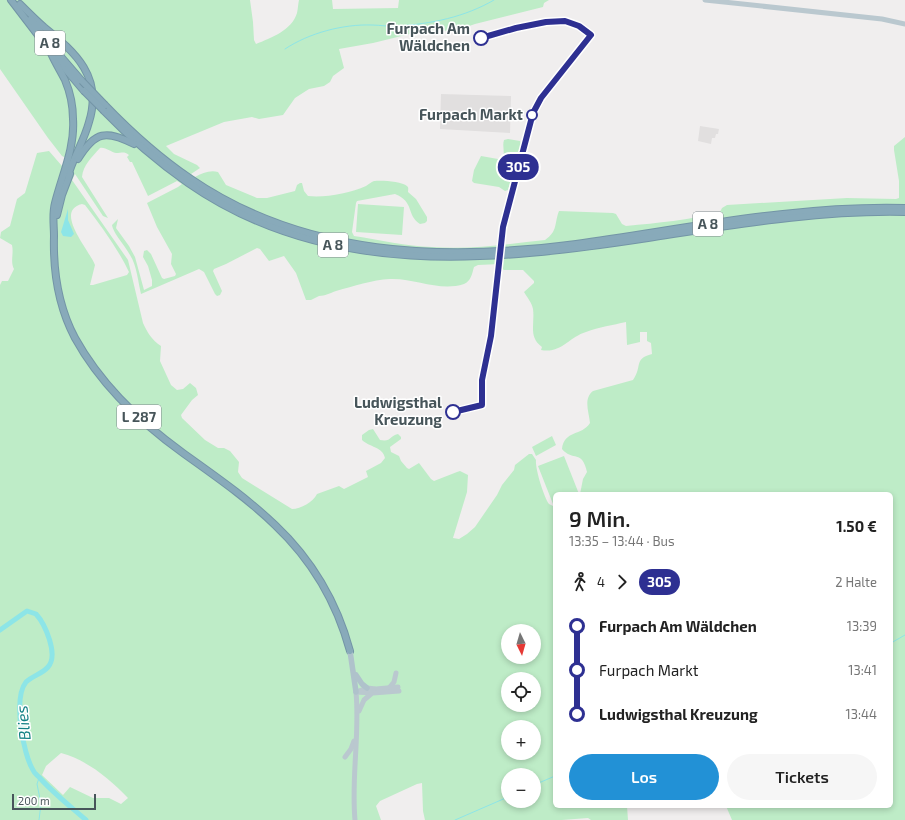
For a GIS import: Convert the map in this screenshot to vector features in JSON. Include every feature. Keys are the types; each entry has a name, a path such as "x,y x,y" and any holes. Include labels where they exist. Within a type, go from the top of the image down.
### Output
{"highway":[{"name":"A 8","path":"11,0 50,51 84,90 153,150 186,176 233,204 269,220 326,239 375,248 418,252 490,254"},
{"name":"A 8","path":"18,2 50,44 104,108 142,147 189,183 225,205 268,225 306,238 340,247 397,255 439,258 575,249 810,216 905,212"},
{"path":"18,2 77,57 90,79 92,113 70,169 58,210 54,234"},
{"path":"50,51 67,86 72,107 73,122 73,135 69,154 54,209 54,234"},
{"path":"68,176 83,151 92,141 100,136 109,134 115,135 142,147"},
{"name":"A 8","path":"511,253 736,220 864,208 905,208"},
{"name":"L 287","path":"54,234 55,276 62,304 76,338 94,367 112,390 139,418 249,502 287,537 304,558 325,589 341,624 350,651"}],"main road":[{"path":"705,0 882,19 905,24"},
{"name":"L 287","path":"350,651 354,670 358,714 354,798 355,820"},
{"path":"354,670 362,684 368,688"},
{"path":"389,688 394,682 396,673"},
{"path":"368,688 398,689 373,693 356,692 368,688"},
{"path":"358,714 364,700 373,693"},
{"path":"345,757 352,748 357,734"}],"shaded area":[{"path":"441,94 511,96 510,133 440,129"},
{"path":"700,126 719,129 715,138 712,138 711,144 698,141"}],"green space":[{"path":"0,0 250,0 254,40 256,44 280,33 291,24 297,13 299,0 332,0 333,9 398,8 399,0 549,0 544,3 543,7 475,24 455,31 426,30 373,43 339,49 344,68 333,76 330,82 324,86 309,89 295,98 283,115 259,119 252,117 224,122 166,146 174,154 197,165 200,168 191,174 195,177 206,172 218,172 226,185 257,198 267,198 295,191 297,185 300,183 302,183 304,191 308,196 330,196 345,193 360,189 374,181 391,181 404,184 408,187 408,192 416,199 427,217 427,221 425,223 420,224 413,217 405,201 395,194 357,201 352,232 354,236 403,244 446,248 503,245 545,240 554,230 559,211 613,213 616,214 622,224 626,226 673,221 708,215 720,212 722,208 727,205 847,198 896,199 899,198 899,181 894,146 905,137 905,820 732,820 727,808 893,808 893,492 580,492 583,479 587,472 585,465 580,458 566,453 562,449 563,443 570,436 583,430 590,423 587,402 593,391 633,380 642,358 652,354 651,343 647,341 647,332 640,332 640,342 627,345 626,322 601,327 580,334 554,350 541,350 542,347 535,339 534,335 531,302 524,292 534,283 534,281 523,270 504,270 501,268 500,264 478,265 474,267 468,281 464,284 455,286 436,286 409,280 390,279 356,285 319,296 311,300 306,300 296,273 284,256 269,261 260,249 257,248 214,269 213,271 222,291 220,295 217,296 215,294 204,272 199,269 141,294 136,269 132,259 112,225 118,219 116,228 135,257 144,290 152,286 152,280 148,266 143,257 144,251 147,250 151,254 162,278 164,279 175,276 176,274 171,264 172,254 157,227 147,203 182,184 177,181 148,196 132,162 130,162 127,157 129,155 100,148 88,161 82,177 108,218 103,216 75,174 72,180 128,260 143,323 150,336 161,346 160,361 171,385 177,390 183,389 190,383 196,388 198,395 192,400 181,415 182,418 205,440 218,448 224,448 230,451 239,462 238,472 242,478 292,509 299,508 310,502 317,494 339,486 344,489 368,477 366,471 381,463 385,458 384,454 379,449 362,440 362,435 373,429 380,440 389,440 398,434 401,439 390,447 391,452 399,456 407,468 409,469 419,463 434,481 460,471 468,475 467,492 453,538 459,539 475,527 497,495 502,485 514,470 515,465 529,454 532,454 536,460 538,476 545,495 549,504 553,506 553,808 627,808 628,820 591,820 588,818 562,820 425,820 423,811 422,783 380,801 376,806 381,820 0,820 0,285 2,281 8,281 14,269 12,263 12,245 0,238 1,232 10,226 17,199 25,193 37,153 49,151 62,166 66,158 62,156 0,69","holes":["82,204 85,205 114,245 129,272 127,275 90,285 95,265 76,232 72,223 71,215 74,208","61,753 80,760 98,771 128,798 121,804 109,798 93,798 70,787 63,795 42,775 46,766"]},
{"path":"508,139 520,141 521,144 508,190 505,191 499,187 474,183 472,181 474,170 481,156 498,159 503,157 504,140"},
{"path":"358,204 404,207 402,235 356,232"},
{"path":"552,436 556,445 536,456 532,447"},
{"path":"564,456 578,492 553,492 553,504 538,466"}],"water":[{"path":"68,209 68,220 74,234 71,237 63,236 61,232"}],"waterway":[{"path":"285,49 294,43 315,34 338,28 361,25 410,25 447,19 471,11 494,0"},
{"name":"Blies","path":"0,630 27,611 36,614 47,632 50,640 52,655 51,662 46,669 26,682 22,690 20,713 23,739 29,762 34,772 56,794 86,820"},
{"path":"893,642 905,635"},
{"path":"541,782 553,777"},
{"path":"39,778 37,784 41,804 39,820"},
{"path":"455,820 501,800"}],"bus line":[{"name":"305","path":"453,412 482,405 482,380 491,336 503,227 533,113 541,98 591,35 574,23 565,21 546,22 516,28 481,38"}],"place":[{"name":"Furpach Am Wäldchen","path":"481,38"},
{"name":"Furpach Markt","path":"532,115"},
{"name":"Ludwigsthal Kreuzung","path":"453,412"}]}
